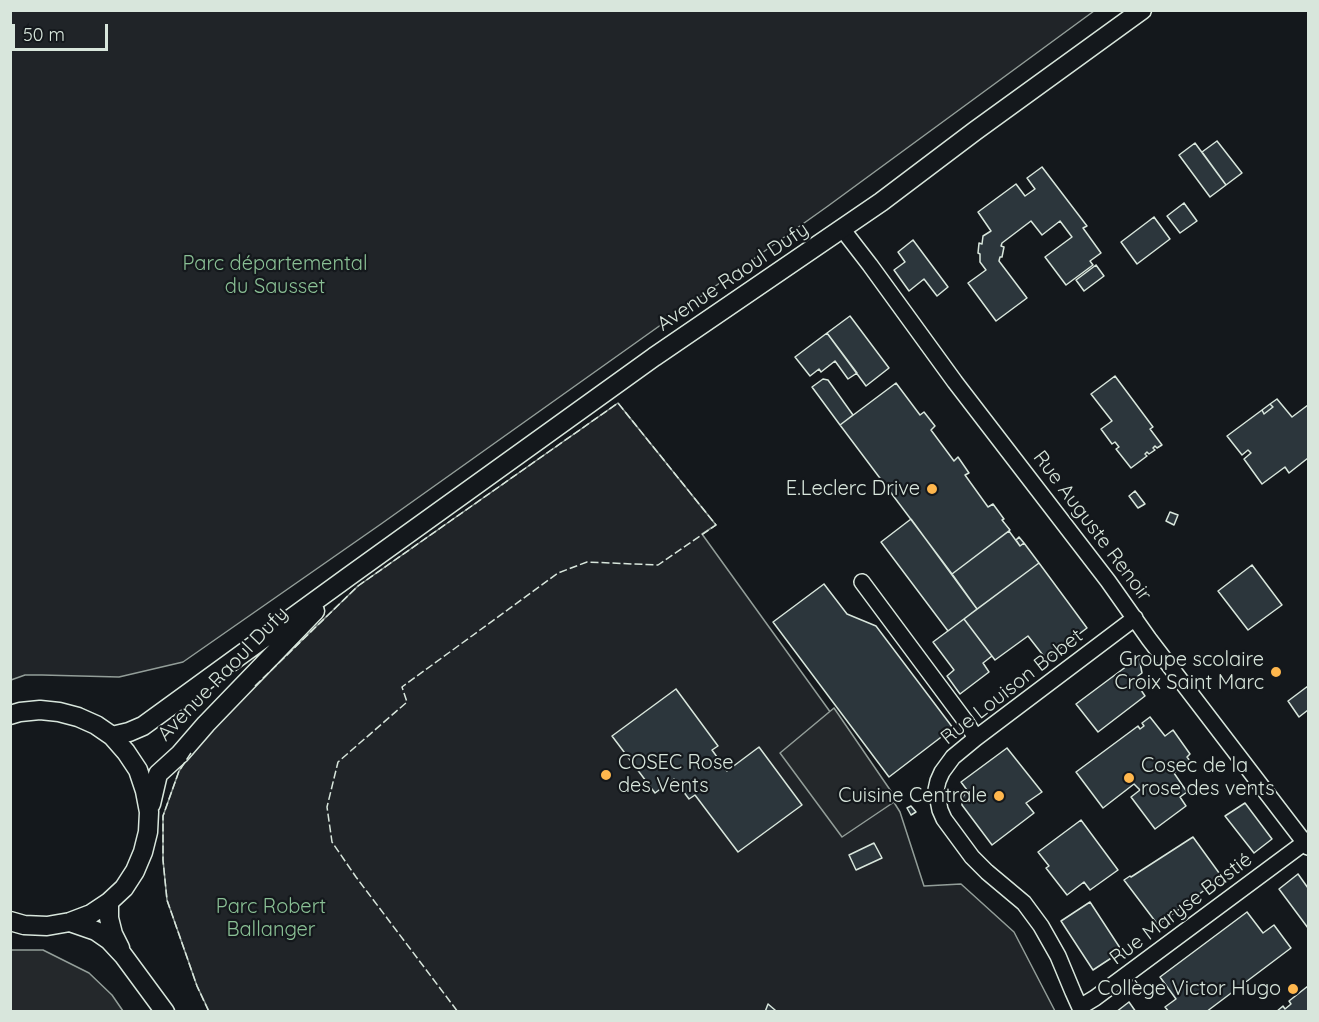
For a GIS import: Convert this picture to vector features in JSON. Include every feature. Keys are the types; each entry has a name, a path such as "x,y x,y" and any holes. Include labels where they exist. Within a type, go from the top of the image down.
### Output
{"main road":[{"name":"Avenue Raoul Dufy","path":"112,736 142,726 654,357 843,230 1142,10"},
{"name":"Avenue Raoul Dufy","path":"149,812 158,774 180,754 348,577"},
{"path":"10,715 40,710 59,712 96,725 112,736 138,770 146,790 149,812 148,832 135,871 124,888 109,902 91,914 70,922 47,926 10,921"},
{"path":"109,902 112,934 123,955"},
{"path":"70,922 96,931 109,940 165,1011"}],"street":[{"name":"Rue Auguste Renoir","path":"843,230 1156,648 1307,843"},
{"path":"862,582 976,738"},
{"name":"Rue Louison Bobet","path":"1081,1009 1059,956 1041,926 1024,903 972,857 944,819 936,790 942,772 953,757 1135,618"},
{"name":"Rue Maryse Bastié","path":"1081,1009 1307,843"}],"green space":[{"name":"Parc départemental du Sausset","path":"11,10 1094,11 828,206 183,662 119,677 25,675 11,680"},
{"name":"COSEC Rose des Vents","path":"618,403 716,525 702,534 885,788 900,812 924,886 961,884 1014,932 1055,1011 209,1011 197,986 167,900 163,860 163,816 179,771 203,736 358,586"}],"shaded area":[{"path":"834,708 897,800 842,837 780,753"},
{"path":"11,950 43,950 89,973 112,995 123,1011 11,1011"}],"building":[{"path":"1217,141 1242,173 1226,185 1202,152"},
{"path":"1195,143 1226,185 1210,197 1179,155"},
{"path":"1042,167 1087,226 1083,228 1101,253 1090,261 1093,265 1066,285 1045,257 1072,237 1060,221 1042,235 1031,221 1002,243 1001,246 1004,247 999,261 1027,298 996,321 968,283 986,270 980,262 979,243 982,244 983,236 991,231 978,212 1016,184 1025,196 1035,189 1027,178"},
{"path":"1184,203 1197,221 1180,233 1167,216"},
{"path":"1154,217 1170,239 1137,264 1121,242"},
{"path":"913,240 948,287 937,296 924,279 909,291 894,270 905,262 898,252"},
{"path":"1096,265 1104,276 1084,291 1076,280"},
{"path":"850,316 889,368 866,386 827,333"},
{"path":"827,333 857,373 848,379 835,361 821,372 819,369 810,376 795,357"},
{"path":"1115,376 1153,427 1150,429 1162,445 1157,448 1155,446 1153,448 1155,450 1149,454 1147,452 1145,454 1147,456 1131,468 1116,449 1119,447 1115,442 1112,444 1101,429 1112,421 1091,394"},
{"path":"823,379 828,380 853,415 840,425 812,387"},
{"name":"E.Leclerc Drive","path":"896,383 920,415 924,412 935,426 931,430 954,461 958,457 969,473 965,475 988,507 993,504 1010,530 952,574 840,425"},
{"path":"1277,399 1292,417 1308,405 1308,458 1289,473 1285,467 1262,484 1244,459 1251,453 1248,450 1242,455 1227,436 1262,410 1264,414 1273,407 1270,404"},
{"path":"1270,404 1273,407 1264,414 1262,410"},
{"path":"1135,491 1145,504 1138,508 1129,496"},
{"path":"1170,512 1178,515 1174,525 1166,521"},
{"path":"911,519 977,609 948,631 881,542"},
{"path":"1009,531 1020,546 1024,543 1039,563 977,609 952,574"},
{"path":"1019,537 1024,543 1020,546 1016,540"},
{"path":"1039,563 1087,628 1046,659 1028,636 995,660 964,619"},
{"path":"1252,565 1282,605 1248,630 1218,591"},
{"path":"824,584 847,614 876,626 953,728 889,777 773,622"},
{"path":"964,619 992,656 983,663 989,672 960,694 947,676 954,670 933,642"},
{"path":"1139,657 1142,673 1138,676 1142,680 1137,684 1145,696 1098,732 1076,704"},
{"path":"1308,686 1308,710 1299,717 1288,701"},
{"path":"676,689 718,746 712,750 727,771 759,747 802,805 738,852 695,795 689,799 674,779 655,793 612,736"},
{"name":"Cosec de la rose des vents","path":"1150,717 1165,736 1173,730 1190,754 1187,757 1190,761 1174,773 1187,792 1180,797 1186,806 1155,829 1131,797 1140,790 1134,784 1103,808 1076,772 1138,726 1140,729 1144,726 1142,723"},
{"name":"Cuisine Centrale","path":"1007,748 1042,792 1026,803 1034,813 992,845 962,805 962,799 967,790 961,782"},
{"path":"1245,803 1272,839 1254,853 1225,816"},
{"path":"911,806 916,812 911,815 907,808"},
{"path":"1081,820 1118,870 1090,890 1084,882 1067,895 1046,868 1049,866 1038,852"},
{"path":"1193,837 1222,877 1158,925 1124,880"},
{"path":"874,843 882,858 856,870 849,855"},
{"path":"1298,874 1308,888 1308,928 1279,889"},
{"path":"1090,902 1122,951 1093,970 1061,921"},
{"path":"1247,912 1263,933 1274,925 1291,948 1206,1012 1169,1012 1165,1007 1176,999 1160,977"},
{"path":"1308,986 1308,1012 1276,1012 1283,1006 1285,1009 1291,1004 1289,1001"},
{"path":"1129,1002 1136,1012 1116,1012"},
{"path":"768,1004 775,1010 777,1012 765,1012"}],"fence":[{"path":"255,686 358,586 618,403 716,525 658,565 587,562 558,573 402,687 407,702 338,762 327,807 332,842 458,1012"},
{"path":"191,753 179,771 163,816 163,860 167,900 197,986 209,1012"}],"place":[{"name":"E.Leclerc Drive","path":"932,489"},
{"name":"Groupe scolaire Croix Saint Marc","path":"1276,672"},
{"name":"COSEC Rose des Vents","path":"606,775"},
{"name":"Cosec de la rose des vents","path":"1129,778"},
{"name":"Cuisine Centrale","path":"999,796"},
{"name":"Collège Victor Hugo","path":"1293,989"}],"park label":[{"name":"Parc Robert Ballanger","path":"271,918"}]}
